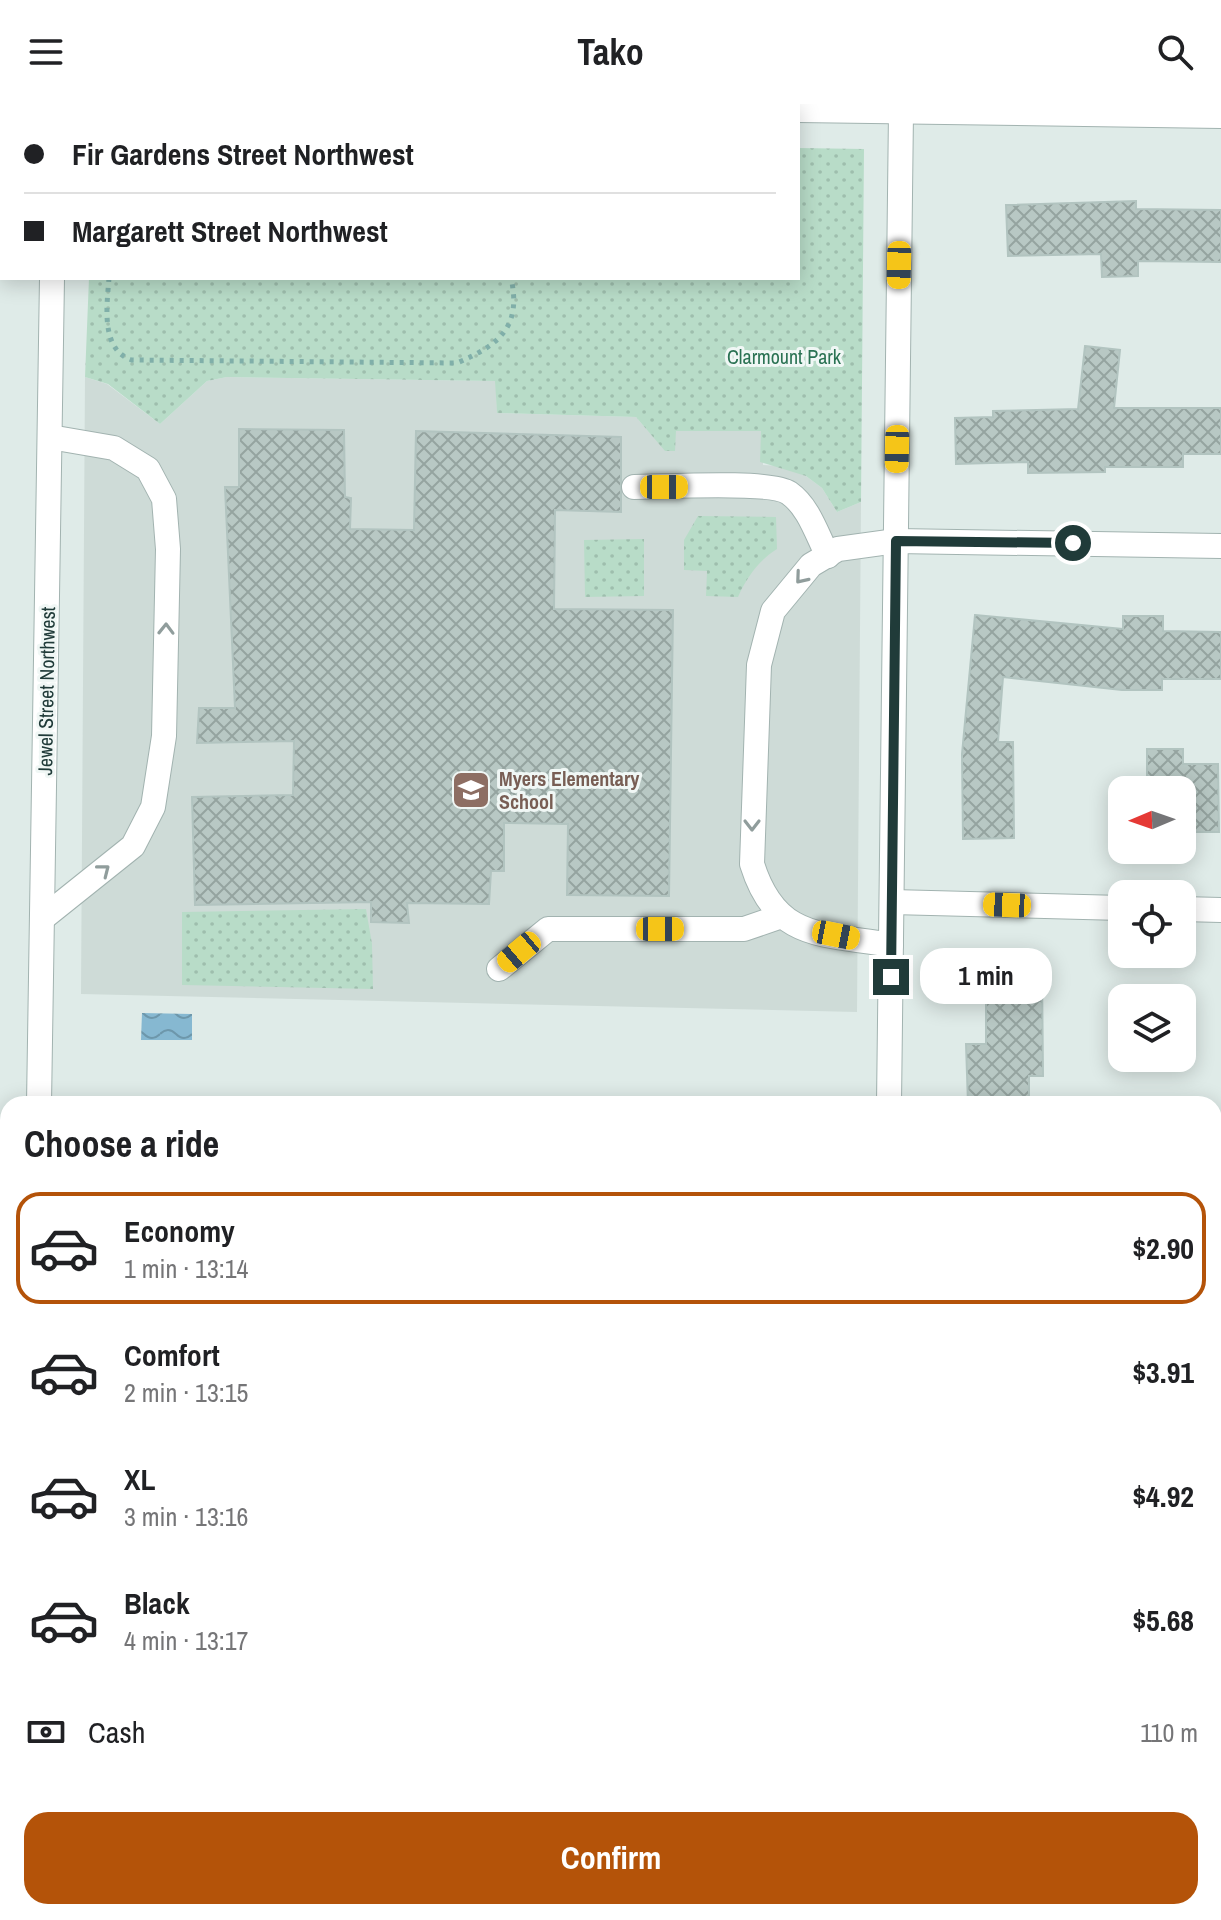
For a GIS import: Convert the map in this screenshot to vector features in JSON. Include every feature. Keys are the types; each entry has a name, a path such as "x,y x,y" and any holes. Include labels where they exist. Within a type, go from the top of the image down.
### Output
{"street":[{"path":"800,110 1221,116"},
{"path":"889,1096 901,112"},
{"name":"Jewel Street Northwest","path":"39,1096 52,280"},
{"path":"43,918 133,846 153,807 164,736 168,549 164,499 148,469 114,448 50,437"},
{"path":"634,487 761,486 786,490 802,505 828,556"},
{"path":"891,945 809,930 779,917 760,890 752,864 759,665 773,611 811,565 838,549 896,541 1221,546"},
{"path":"892,902 1108,908"},
{"path":"1196,909 1221,910"},
{"path":"499,969 548,929 744,929 779,917"}],"path":[{"path":"109,280 110,340 121,356 132,360 457,363 486,350 505,332 514,312 511,280"}],"shaded area":[{"name":"Myers Elementary School","path":"85,377 107,384 160,424 207,381 227,377 496,381 497,413 636,417 666,451 675,431 762,431 763,465 783,466 806,476 822,488 837,512 861,502 857,1012 81,994"}],"green space":[{"name":"Clarmount Park","path":"800,148 864,149 861,502 837,512 822,488 806,476 760,462 761,431 676,431 675,451 665,451 636,417 497,413 495,381 227,377 207,381 160,424 108,384 85,377 89,280 800,280"},
{"path":"698,516 776,517 777,549 754,570 738,597 706,596 707,571 684,570 684,540"},
{"path":"644,539 644,596 585,597 584,540"},
{"path":"366,909 372,944 373,989 182,985 182,912"}],"water":[{"path":"142,1013 192,1014 192,1040 141,1040"}],"building":[{"path":"1136,201 1136,209 1221,210 1221,262 1138,261 1138,276 1102,277 1101,254 1008,256 1006,205"},
{"path":"1085,346 1120,350 1114,408 1221,408 1221,454 1183,454 1183,467 1105,467 1105,472 1028,473 1028,462 956,464 955,418 993,417 993,411 1078,409"},
{"path":"239,429 344,430 345,497 351,498 350,529 414,530 416,431 621,437 621,512 555,510 554,609 673,610 669,896 567,895 568,824 504,823 504,871 491,871 489,904 407,903 409,923 371,922 371,902 195,905 192,797 293,795 294,741 197,743 199,708 235,708 225,487 239,487"},
{"path":"975,615 1123,629 1123,616 1163,616 1163,631 1221,632 1221,679 1162,679 1162,690 1122,690 1003,677 998,742 1013,742 1014,838 963,839 962,754"},
{"path":"1147,749 1183,749 1183,764 1218,764 1219,832 1196,832 1196,776 1147,776"},
{"path":"1042,972 1043,1076 1029,1076 1029,1096 968,1096 966,1044 986,1044 986,973"}],"place":[{"name":"Myers Elementary School","path":"471,790"}],"route":[{"path":"891,977 896,541 1073,543"}]}
